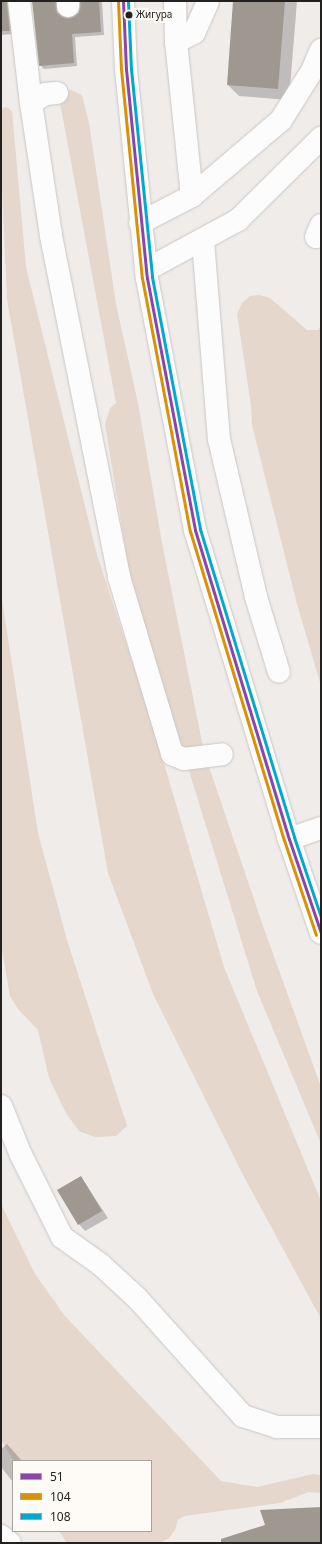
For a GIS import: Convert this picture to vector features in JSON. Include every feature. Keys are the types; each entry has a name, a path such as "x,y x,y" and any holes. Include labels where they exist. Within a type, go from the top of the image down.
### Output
{"main road":[{"path":"20,1 31,103 51,236 119,577 172,754 184,759 222,754"},
{"path":"123,1 126,69 140,224 146,270 195,530 289,838 321,933"},
{"path":"175,1 176,42 192,196"},
{"path":"176,42 194,33 208,1"},
{"path":"140,224 192,196 281,120 312,71 321,50"},
{"path":"31,103 45,94 57,93"},
{"path":"146,270 203,241 238,220 321,138"},
{"path":"203,241 219,439 256,597 279,672"},
{"path":"289,838 321,828"},
{"path":"1,1106 21,1155 62,1237 100,1264 137,1298 243,1416 277,1427 321,1427"},
{"path":"1,1536 10,1543"}],"shaded area":[{"path":"71,90 82,95 89,123 116,304 138,403 162,543 204,752 263,926 321,1087 321,1144 257,991 131,583 105,424 110,408 116,403 60,103 65,91"},
{"path":"6,107 12,111 26,267 97,555 150,716 224,967 321,1201 321,1319 242,1173 153,994 108,873 7,299 1,167 1,109"},
{"path":"259,295 270,298 307,330 318,330 321,326 321,686 297,604 252,425 251,405 237,314 242,303 250,296"},
{"path":"1,593 38,833 67,940 127,1126 116,1136 95,1137 79,1131 66,1113 49,1078 38,1030 18,1009 10,996 1,944"},
{"path":"1,1204 35,1274 65,1316 221,1481 257,1487 313,1474 321,1475 321,1493 309,1492 280,1503 184,1516 178,1520 175,1530 169,1538 160,1543 67,1543 60,1532 152,1532 152,1460 13,1460 1,1440"}],"building":[{"path":"1,1 7,1 10,31 1,31"},
{"path":"32,1 56,1 57,13 68,18 79,13 80,1 99,1 101,32 72,34 74,63 39,66"},
{"path":"233,1 285,1 278,89 227,85"},
{"path":"81,1176 102,1211 78,1225 57,1190"},
{"path":"321,1507 321,1543 221,1543 221,1539 265,1525 260,1510"}],"transit line":[{"name":"104","path":"118,1 121,69 142,278 190,531 284,840 316,935"},
{"name":"51","path":"123,1 126,69 147,278 195,530 289,839 321,933"},
{"name":"108","path":"128,1 131,69 152,277 200,529 294,837 321,917"}],"place":[{"name":"Жигура","path":"129,15"}]}
